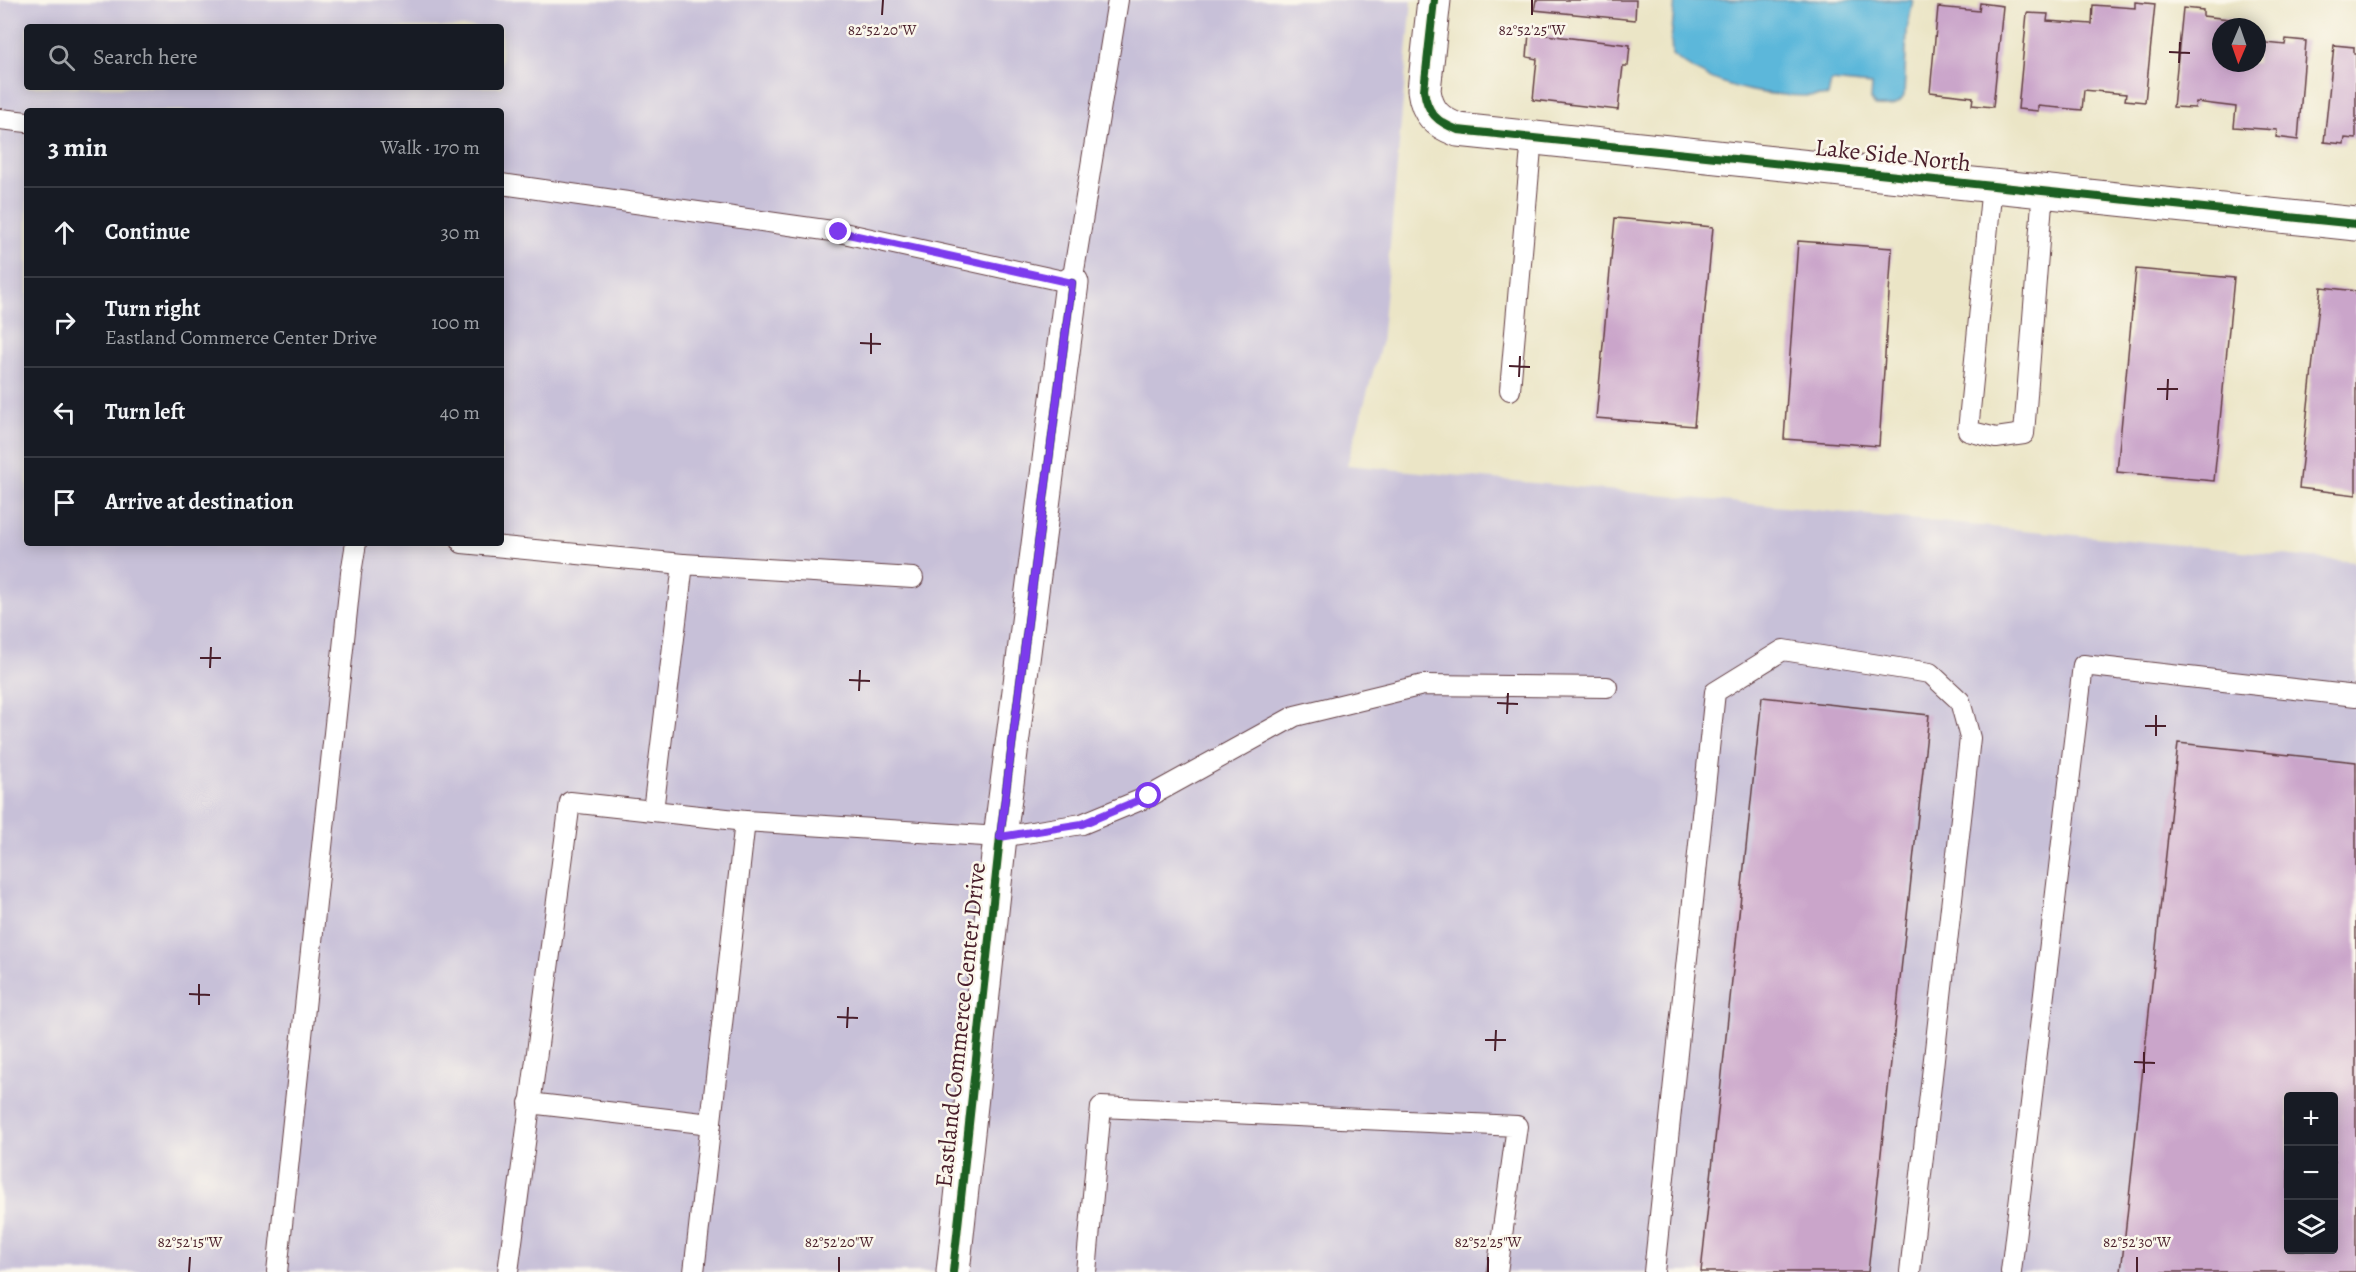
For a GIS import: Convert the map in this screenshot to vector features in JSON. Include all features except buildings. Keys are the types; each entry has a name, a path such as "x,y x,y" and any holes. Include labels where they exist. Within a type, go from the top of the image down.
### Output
{"street":[{"name":"Lake Side North","path":"1434,0 1424,90 1426,102 1430,113 1443,124 1458,130 2356,224"},
{"name":"Eastland Commerce Center Drive","path":"953,1272 1000,837 1072,283"}],"lane":[{"path":"504,184 839,232 1072,283 1118,0"},
{"path":"0,119 24,122"},
{"path":"1510,390 1532,137"},
{"path":"1992,185 1968,430 1996,438 2024,434 2043,190"},
{"path":"278,1272 356,546"},
{"path":"494,546 683,564 913,578"},
{"path":"653,811 683,564"},
{"path":"1654,1272 1715,692 1783,651 1930,673 1959,701 1970,738 1910,1272"},
{"path":"2011,1272 2083,665 2356,696"},
{"path":"508,1272 570,802 745,821 1000,837 1082,824 1149,796 1295,716 1423,685 1607,687"},
{"path":"694,1272 745,821"},
{"path":"529,1103 711,1124"},
{"path":"1086,1272 1101,1107 1516,1126 1497,1272"}],"shaded area":[{"path":"0,0 1412,0 1381,344 1347,465 2356,562 2356,1272 0,1272"}],"water":[{"path":"1675,0 1913,0 1907,31 1904,96 1895,104 1875,106 1871,100 1872,85 1831,81 1828,96 1786,95 1746,90 1709,77 1672,55 1671,40"}],"cycle path":[{"path":"1434,0 1425,98 1434,116 1444,124 1458,130 2356,224"},
{"path":"953,1272 1000,837 1072,283"}],"route":[{"path":"839,232 1072,283 1000,837 1082,824 1149,796"}]}
